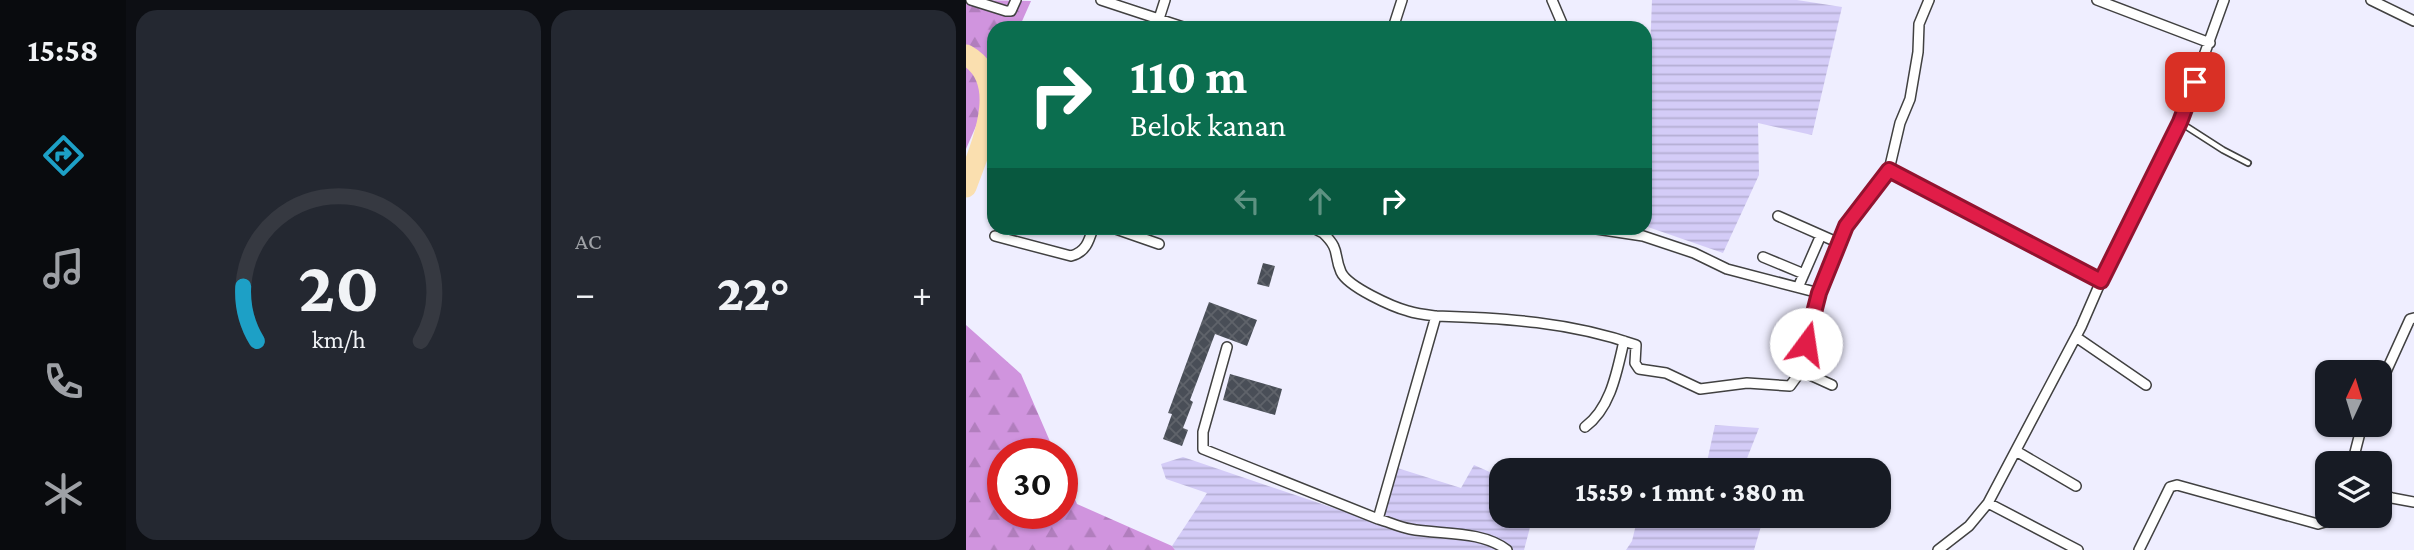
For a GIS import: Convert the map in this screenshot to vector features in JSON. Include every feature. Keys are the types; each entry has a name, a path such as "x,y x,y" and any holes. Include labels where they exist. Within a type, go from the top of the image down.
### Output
{"street":[{"path":"971,0 1011,11 1016,0"},
{"path":"1101,0 1151,21"},
{"path":"1159,21 1165,0"},
{"path":"1395,21 1402,0"},
{"path":"1552,0 1561,21"},
{"path":"1328,235 1333,242 1340,271 1347,280 1409,312 1538,322 1597,333 1637,346 1636,367 1679,377 1700,389 1747,383 1790,386 1800,370 1819,293 1846,226 1889,170 1900,123 1910,99 1919,52 1919,24 1930,0"},
{"path":"2097,0 2210,43"},
{"path":"1938,550 1969,526 1988,503 2076,337 2180,122 2224,0"},
{"path":"2371,0 2414,21"},
{"path":"1889,170 2101,281"},
{"path":"1778,216 1839,243"},
{"path":"995,236 1071,256 1080,254 1087,246 1091,235"},
{"path":"1133,235 1159,244"},
{"path":"1636,235 1694,253 1727,269 1819,293"},
{"path":"1763,257 1802,279 1821,235"},
{"path":"1378,519 1436,316"},
{"path":"2391,360 2410,319 2414,318"},
{"path":"2076,337 2146,385"},
{"path":"1586,427 1602,410 1616,373 1623,341"},
{"path":"1227,347 1203,432 1203,449 1408,529 1475,537 1507,550"},
{"path":"1800,370 1832,385"},
{"path":"2016,451 2076,486"},
{"path":"2139,550 2171,487 2176,485 2315,523"},
{"path":"2392,498 2414,502"},
{"path":"1988,503 2078,550"}],"lane":[{"path":"2180,122 2248,163"}],"shaded area":[{"path":"1652,0 1797,0 1842,7 1812,135 1758,123 1759,175 1723,253 1652,228"},
{"path":"1715,425 1759,428 1747,458 1708,458"},
{"path":"1183,457 1375,522 1391,466 1461,488 1474,465 1489,472 1489,528 1530,528 1524,550 1175,550 1172,546 1207,493 1166,479 1161,464"},
{"path":"1635,528 1760,528 1754,550 1626,550"}],"green space":[{"path":"966,0 1031,1 1022,21 987,21 987,101 966,149"},
{"path":"966,325 1021,374 1049,438 987,438 987,529 1078,529 1078,504 1172,546 1175,550 966,550"}],"building":[{"path":"1263,263 1275,266 1269,287 1257,284"},
{"path":"1209,302 1257,320 1247,346 1215,334 1190,400 1193,402 1183,428 1188,430 1182,446 1163,439 1172,414 1168,413"},
{"path":"1230,374 1282,389 1275,415 1223,400"}],"waterway":[{"path":"966,55 980,67 987,79"},
{"path":"966,187 987,122"}],"route":[{"path":"1806,344 1819,293 1846,226 1889,170 2101,281 2180,122 2195,82"}]}
